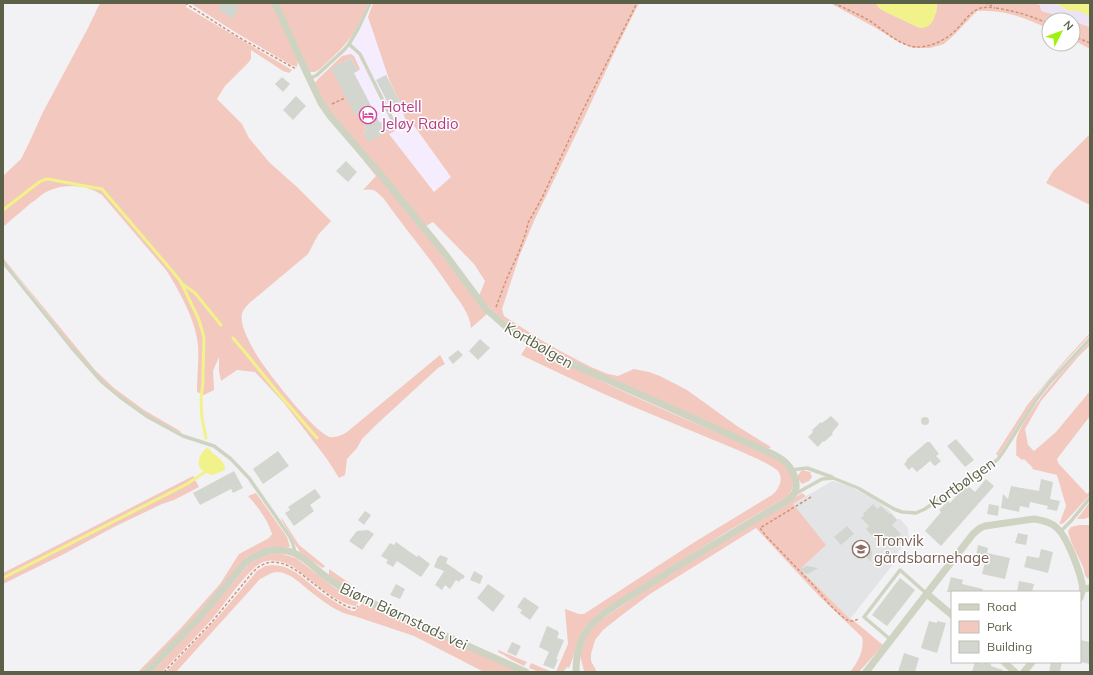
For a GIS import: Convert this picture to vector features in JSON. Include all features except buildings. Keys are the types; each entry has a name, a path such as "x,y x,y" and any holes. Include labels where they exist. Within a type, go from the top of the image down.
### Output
{"street":[{"name":"Kortbølgen","path":"275,3 309,79 324,108 426,230 486,309 493,316 509,329 538,348 768,452 780,458 791,470"},
{"path":"576,672 577,654 582,638 595,622 609,610 672,569 788,500 794,495 796,483 791,470"},
{"path":"866,672 973,534 980,528 1034,519 1049,522 1060,531 1066,541 1087,588 1081,597"},
{"name":"Biørn Biørnstads vei","path":"147,672 195,623 245,563 253,557 265,552 276,550 295,553 336,584 352,594 526,672"},
{"path":"927,594 951,614"},
{"path":"1005,663 1015,672"},
{"path":"1024,672 1031,663"}],"lane":[{"path":"309,79 317,75 349,44 370,3"},
{"path":"349,44 360,54 396,127"},
{"path":"3,262 72,348 94,374 109,388 148,417 183,436 214,446 232,458 249,478 287,532 293,544 295,553"},
{"name":"Kortbølgen","path":"791,470 807,468 858,488 894,509 902,512 916,513 925,509 953,489 984,471 998,459 1036,400 1050,382 1090,339"},
{"path":"794,495 822,479 833,478"},
{"path":"1060,531 1071,521 1090,498"},
{"path":"891,640 864,617 900,570 927,594"}],"path":[{"path":"185,3 267,54 295,69 306,72"},
{"path":"493,316 507,278 519,252 528,223 542,198 582,112 637,3"},
{"path":"834,3 869,20 901,42 916,47 934,44 943,40 955,31 974,10 980,8 988,7 1009,10 1041,20"},
{"path":"985,3 995,8"},
{"path":"324,108 345,98"},
{"path":"811,497 760,528 815,587 821,596 844,618 849,621 853,621 864,617"},
{"path":"164,672 212,622 252,573 266,563 277,562 287,565 341,603 354,609 359,604"}],"shaded area":[{"path":"876,3 937,3 935,16 931,23 928,26 920,28 886,12 879,8"},
{"path":"1045,3 1090,3 1090,17 1082,12 1067,10 1057,4"},
{"name":"Hotell Jeløy Radio","path":"368,17 390,82 400,102 407,125 412,123 451,177 434,192 428,209 318,79 349,49 366,18"},
{"path":"207,448 224,463 225,470 213,475 200,468 199,458 203,451"},
{"name":"Tronvik gårdsbarnehage","path":"832,481 849,486 877,501 888,509 897,519 900,519 908,528 909,541 898,551 898,558 850,619 800,569 793,504"}],"green space":[{"path":"100,3 187,3 186,7 292,70 289,73 283,71 251,50 251,59 225,86 217,99 242,124 249,138 269,162 331,221 318,235 308,254 250,303 242,314 242,324 244,330 258,357 303,414 323,433 330,437 339,436 347,432 440,355 445,364 438,368 362,439 357,448 347,459 345,475 339,478 327,459 284,403 255,372 237,370 221,381 219,357 213,371 214,390 204,395 197,392 197,336 186,306 166,270 102,195 96,191 74,186 53,189 46,192 31,203 3,227 3,176 21,159 43,112"},
{"path":"190,3 272,3 298,60 297,67 291,65 235,32"},
{"path":"277,3 368,3 357,28 341,49 320,69 315,72 310,72"},
{"path":"373,3 639,3 534,221 519,257 502,309 504,316 562,352 608,374 618,376 634,369 660,376 687,390 737,426 771,447 768,449 555,353 522,334 507,323 479,296 485,281 474,264 433,222 426,226 328,110 315,83 342,56 351,54 354,56 360,69 358,71 351,58 332,68 355,114 358,113 367,130 363,132 368,141 395,129 397,130 389,134 434,192 451,177 412,123 407,125 400,102 390,82 368,17"},
{"path":"830,3 876,3 879,8 886,12 920,28 936,13 937,3 1034,3 1040,5 1041,10 1047,12 1041,12 1041,25 1014,15 996,11 977,11 944,44 930,48 913,48 899,42"},
{"path":"1081,24 1090,27 1090,49 1081,44"},
{"path":"1090,134 1090,205 1046,183 1053,171"},
{"path":"351,145 404,206 487,314 471,328 467,313 461,304 436,267 384,199 375,191 370,189 363,190 376,176"},
{"path":"3,258 95,370 114,388 144,410 181,433 137,408 106,384 73,347 3,260"},
{"path":"1090,333 1090,335 1040,391 998,456 996,454 1028,404"},
{"path":"1090,342 1090,345 1041,401 1025,429 1028,445 1034,451 1056,432 1090,391 1090,416 1057,459 1058,463 1087,494 1090,491 1090,495 1064,523 1061,524 1059,523 1066,506 1057,475 1032,469 1033,468 1024,459 1022,460 1016,455 1017,436 1025,420 1037,403 1066,367"},
{"path":"528,344 620,390 776,458 785,466 793,480 793,485 788,496 725,533 651,580 590,622 579,637 569,668 567,667 563,672 556,672 568,644 565,609 579,614 584,614 693,543 772,495 779,487 781,477 778,471 760,460 620,401 521,355"},
{"path":"802,470 810,472 812,477 809,481 802,484 798,479 798,475"},
{"path":"193,476 199,487 114,527 3,584 3,573"},
{"path":"256,493 287,537 290,547 265,549 246,558 188,626 143,672 138,672 180,629 220,584 239,554 269,538 272,534 262,514 248,496"},
{"path":"802,493 806,496 793,504 826,545 800,569 850,619 883,645 859,672 850,672 856,664 862,651 862,637 820,597 756,528 650,594 603,630 595,640 591,654 591,661 597,672 584,671 580,655 585,639 594,625 652,586"},
{"path":"1090,502 1090,517 1077,519"},
{"path":"281,517 299,545 325,566 323,568 300,552"},
{"path":"1090,525 1090,576 1088,579 1085,575 1068,531 1071,527"},
{"path":"279,553 296,558 335,588 359,600 356,606 349,605 341,601 288,564 271,560 263,562 243,579 212,619 162,672 152,672 199,622 249,564 271,554"},
{"path":"272,565 292,570 324,595 352,611 355,611 363,602 520,672 484,672 414,636 348,615 337,610 321,600 291,576 275,572 260,579 176,672 166,672 219,616 257,571 265,566"},
{"path":"329,569 352,585 349,589 329,575"},
{"path":"498,650 527,662 524,666 498,652"},
{"path":"531,663 552,672 539,672 529,668"}],"sand":[{"path":"1034,3 1056,4 1064,9 1082,12 1090,17 1090,27 1081,24 1081,12 1043,12 1040,5"}],"waterway":[{"path":"3,210 43,180 48,179 102,189 181,282 199,320 204,337 201,399 202,418 206,438"},
{"path":"181,283 195,293 221,325"},
{"path":"233,338 317,438"},
{"path":"3,578 187,484 205,472"}],"place":[{"name":"Hotell Jeløy Radio","path":"368,115"},
{"name":"Tronvik gårdsbarnehage","path":"861,549"}]}
